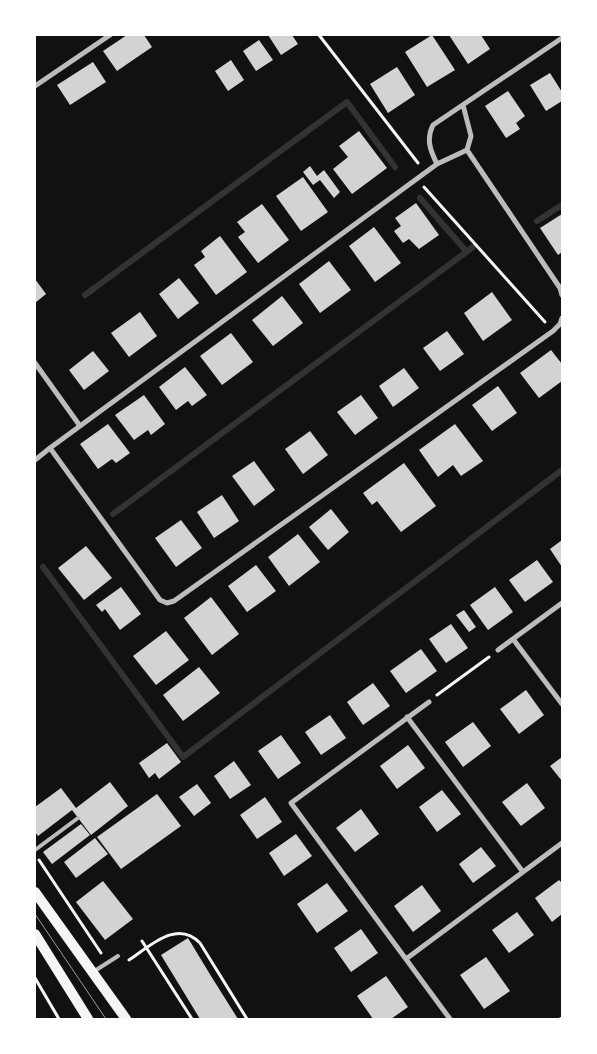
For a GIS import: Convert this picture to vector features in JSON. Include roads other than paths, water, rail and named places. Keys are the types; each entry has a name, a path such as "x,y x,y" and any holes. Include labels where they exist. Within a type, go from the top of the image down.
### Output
{"main road":[{"path":"35,892 126,1019"},
{"path":"35,934 88,1019"}],"street":[{"path":"35,86 110,35"},
{"path":"437,164 430,150 429,134 433,125 562,38"},
{"path":"35,460 437,164 467,150 471,136 463,105"},
{"path":"467,150 560,288 562,295"},
{"path":"50,448 160,600 167,603 174,601 553,331 560,324 562,318"},
{"path":"35,363 80,426"},
{"path":"498,650 562,603"},
{"path":"513,639 562,704"},
{"path":"429,702 291,803 450,1019"},
{"path":"407,717 523,872"},
{"path":"406,960 562,843"}],"lane":[{"path":"35,851 78,818"},
{"path":"92,973 118,956"}],"waterway":[{"path":"85,295 347,102 395,167"},
{"path":"420,198 466,251"},
{"path":"537,221 562,205"},
{"path":"113,514 473,247"},
{"path":"43,567 183,757 562,470"}],"tram line":[{"path":"35,914 106,1019"}]}
